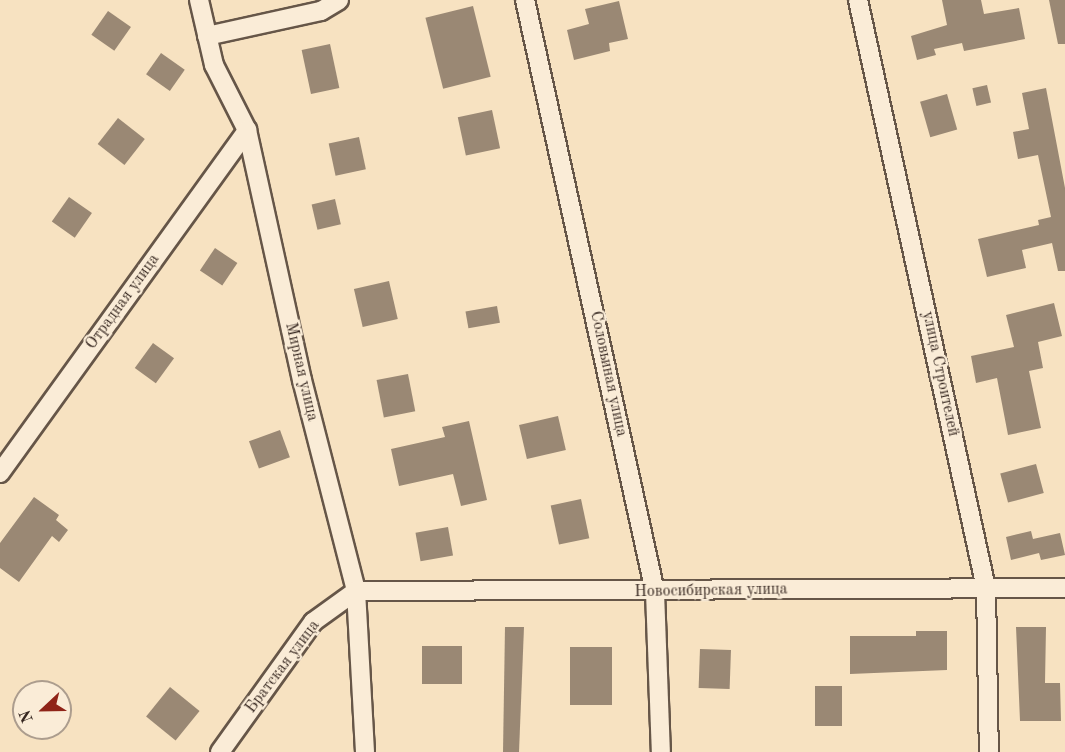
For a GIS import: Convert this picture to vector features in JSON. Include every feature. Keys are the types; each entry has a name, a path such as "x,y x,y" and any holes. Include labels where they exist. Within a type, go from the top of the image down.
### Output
{"street":[{"name":"Мирная улица","path":"200,0 220,83 247,130 302,380 356,591 365,752"},
{"path":"207,36 321,11 339,0"},
{"name":"Соловьиная улица","path":"525,0 655,592 661,752"},
{"name":"улица Строителей","path":"858,0 987,588 990,752"},
{"name":"Отрадная улица","path":"0,473 247,130"},
{"name":"Новосибирская улица","path":"356,591 655,592 1065,588"},
{"name":"Братская улица","path":"220,752 313,622 356,591"}],"building":[{"path":"942,0 981,0 984,14 1019,8 1025,39 964,51 962,43 934,49 936,55 917,60 911,36 947,25"},
{"path":"1049,0 1065,0 1065,44 1058,44"},
{"path":"619,1 628,39 609,43 610,51 574,60 567,30 589,24 585,9"},
{"path":"473,6 491,77 443,89 425,18"},
{"path":"108,11 131,27 114,51 91,35"},
{"path":"330,44 339,88 311,94 302,50"},
{"path":"161,53 185,70 170,91 146,74"},
{"path":"987,85 991,103 976,106 972,88"},
{"path":"1046,88 1065,188 1065,271 1058,271 1052,243 1022,250 1026,268 987,277 978,239 1039,225 1038,220 1051,217 1038,155 1018,159 1013,132 1029,129 1022,93"},
{"path":"947,94 957,130 930,137 920,102"},
{"path":"492,110 500,148 466,155 458,117"},
{"path":"118,118 145,139 124,165 98,144"},
{"path":"359,137 366,169 336,176 329,143"},
{"path":"69,197 92,213 75,238 52,222"},
{"path":"335,199 341,224 317,230 312,204"},
{"path":"215,248 237,263 222,285 200,270"},
{"path":"389,281 398,319 363,327 354,289"},
{"path":"1054,303 1062,336 1038,342 1043,368 1029,371 1041,428 1008,435 997,378 976,383 971,356 1014,347 1006,315"},
{"path":"497,306 500,323 468,328 465,312"},
{"path":"153,343 174,358 156,383 135,368"},
{"path":"408,374 415,411 384,417 377,380"},
{"path":"558,416 566,450 527,459 519,425"},
{"path":"469,421 487,500 461,506 453,474 399,486 391,449 445,437 442,427"},
{"path":"280,430 290,457 259,469 249,441"},
{"path":"1036,464 1044,493 1008,503 1000,474"},
{"path":"34,497 59,515 56,520 68,530 59,542 52,536 19,582 0,568 0,543"},
{"path":"581,499 589,538 559,545 551,505"},
{"path":"448,527 453,556 421,561 416,533"},
{"path":"1031,531 1033,539 1060,533 1065,555 1041,560 1039,553 1011,560 1006,537"},
{"path":"505,627 524,627 519,752 503,752"},
{"path":"1016,627 1046,627 1045,683 1060,683 1061,721 1020,721"},
{"path":"916,631 947,631 947,670 850,674 850,636 916,636"},
{"path":"422,646 462,646 462,684 422,684"},
{"path":"570,647 612,647 612,705 570,705"},
{"path":"700,649 731,650 730,689 699,688"},
{"path":"815,686 842,686 842,726 815,726"},
{"path":"170,687 200,711 176,740 146,717"}]}
